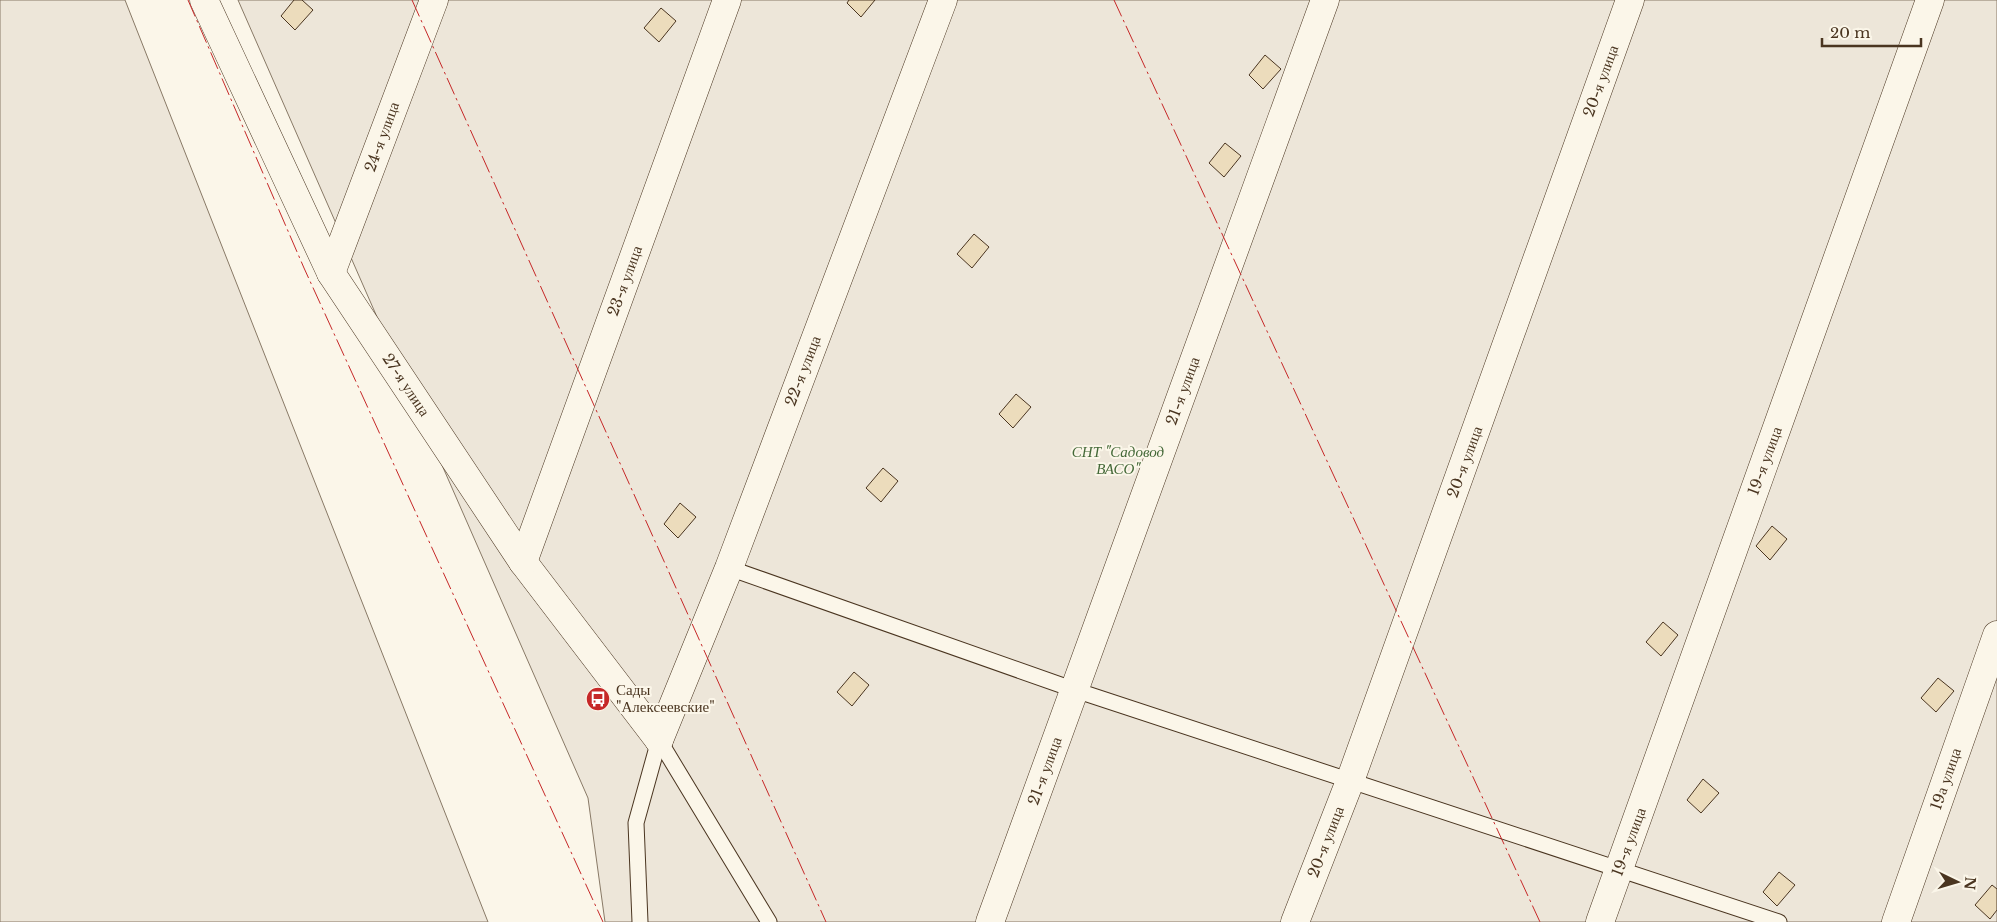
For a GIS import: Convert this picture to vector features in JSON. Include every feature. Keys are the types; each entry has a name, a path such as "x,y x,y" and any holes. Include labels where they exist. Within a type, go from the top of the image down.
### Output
{"street":[{"name":"27-я улица","path":"204,0 332,273 523,562 659,740"},
{"name":"24-я улица","path":"332,273 434,0"},
{"name":"23-я улица","path":"523,562 727,0"},
{"name":"22-я улица","path":"659,740 729,568 943,0"},
{"name":"21-я улица","path":"990,922 1324,0"},
{"name":"20-я улица","path":"1295,922 1350,781 1630,0"},
{"name":"19-я улица","path":"1600,922 1930,0"},
{"name":"19а улица","path":"1896,922 1997,635"}],"lane":[{"path":"729,568 1075,690 1779,922"},
{"path":"640,922 636,823 659,740"},
{"path":"659,740 769,922"}],"green space":[{"path":"0,0 125,0 488,922 0,922"},
{"name":"СНТ \"Садовод ВАСО\"","path":"238,0 1997,0 1997,922 605,922 588,798"}],"building":[{"path":"294,0 302,0 313,10 295,30 281,16"},
{"path":"849,0 875,0 861,17 847,3"},
{"path":"661,8 676,21 659,42 644,28"},
{"path":"1265,55 1281,69 1263,89 1249,75"},
{"path":"1225,143 1241,156 1224,177 1209,163"},
{"path":"974,234 989,247 972,268 957,254"},
{"path":"1016,394 1031,407 1013,428 999,414"},
{"path":"883,468 898,481 881,502 866,488"},
{"path":"680,503 696,517 678,538 664,524"},
{"path":"1772,526 1787,539 1770,560 1756,546"},
{"path":"1663,622 1678,635 1661,656 1646,642"},
{"path":"854,672 869,685 852,706 837,692"},
{"path":"1938,678 1954,691 1936,712 1921,698"},
{"path":"1703,779 1719,793 1701,813 1687,800"},
{"path":"1779,872 1795,885 1777,906 1763,892"},
{"path":"1992,885 1997,889 1997,910 1990,919 1975,905"}],"power":[{"path":"188,0 304,268 603,922"},
{"path":"412,0 826,922"},
{"path":"1114,0 1540,922"}],"place":[{"name":"Сады \"Алексеевские\"","path":"598,699"}]}
